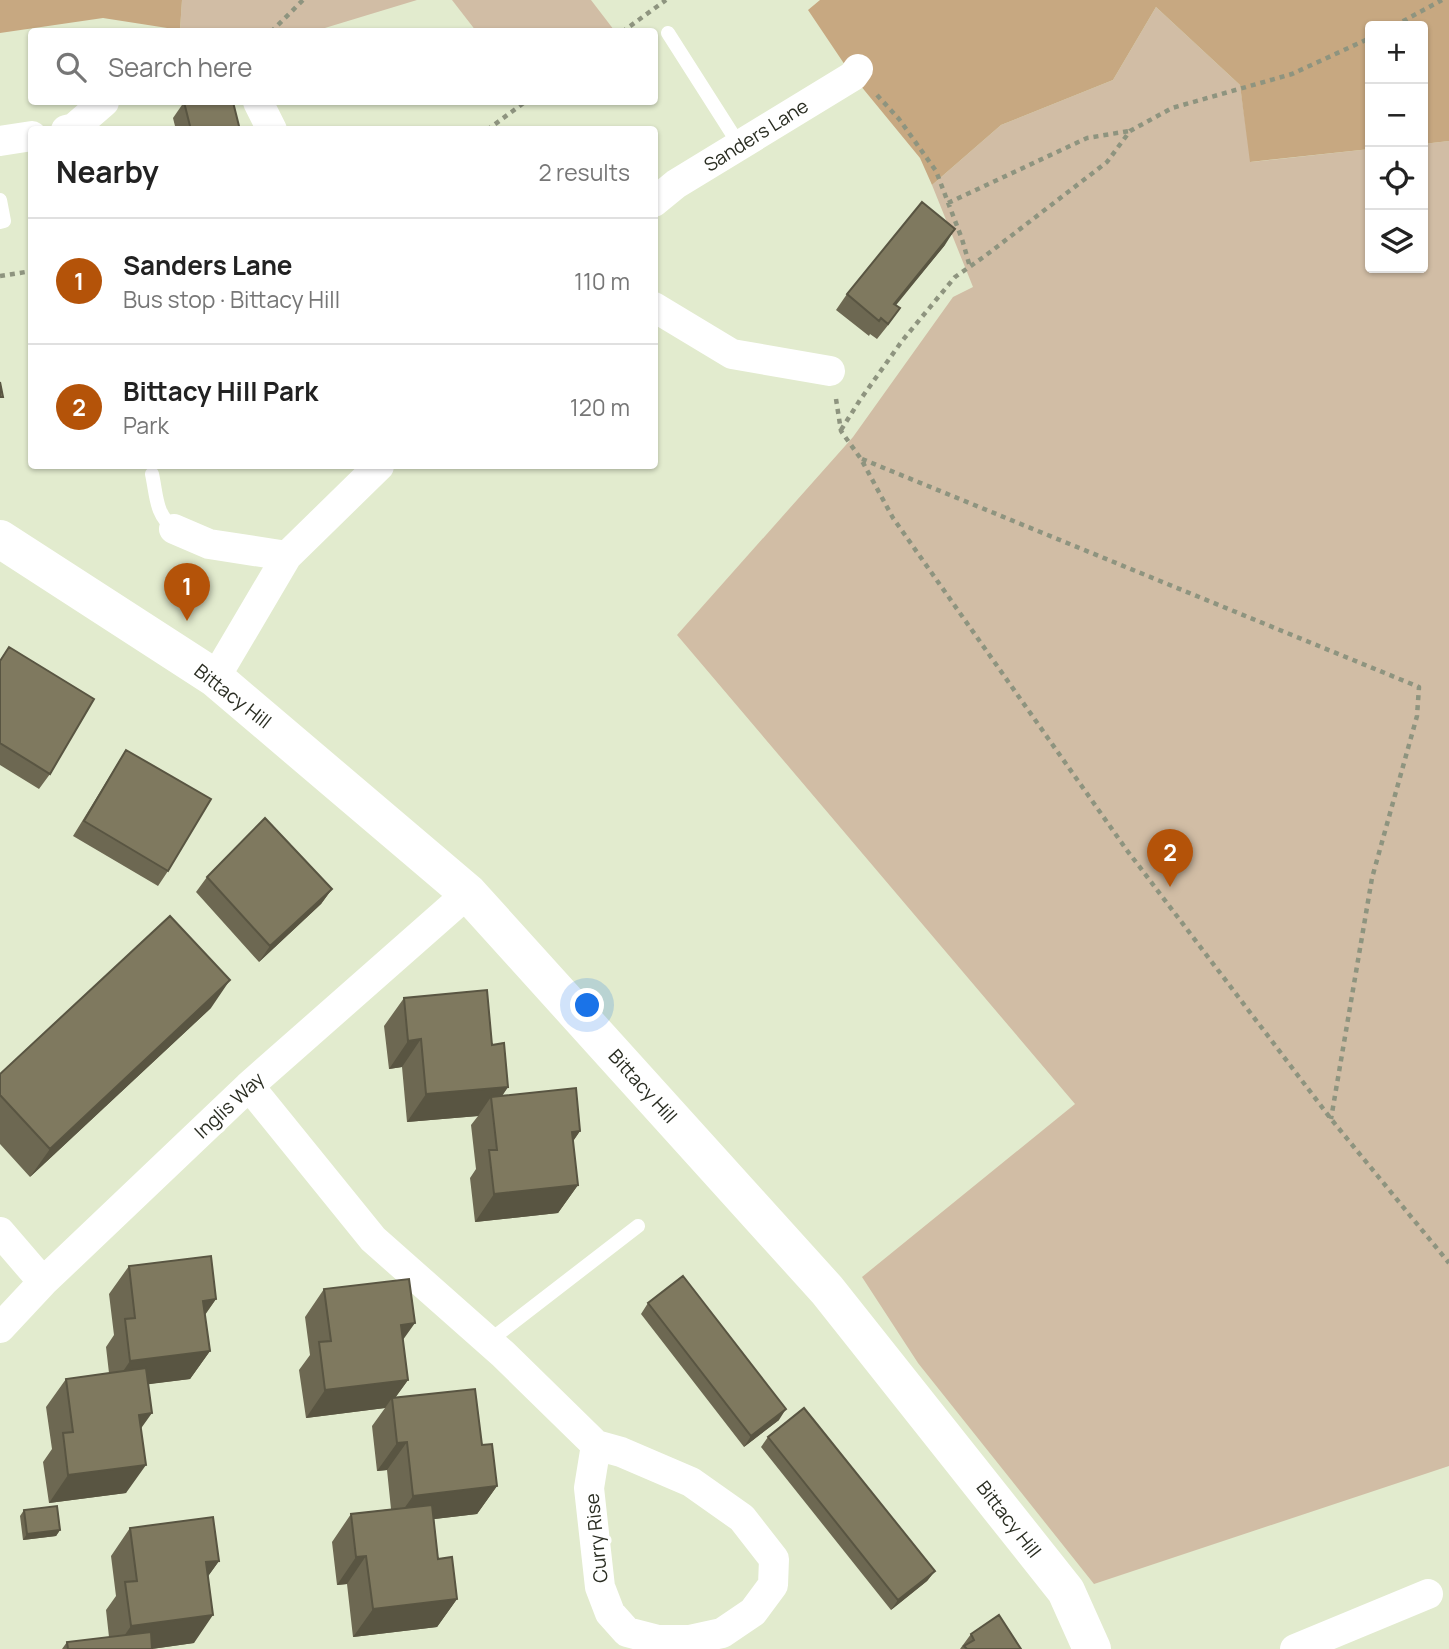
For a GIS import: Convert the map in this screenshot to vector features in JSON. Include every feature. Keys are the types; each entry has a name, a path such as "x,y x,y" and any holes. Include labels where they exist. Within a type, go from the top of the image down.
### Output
{"main road":[{"name":"Bittacy Hill","path":"0,539 215,678 468,894 827,1290 1066,1591 1092,1649"}],"street":[{"name":"Sanders Lane","path":"658,199 676,184 853,76 858,69"},
{"path":"76,126 101,105"},
{"path":"260,105 270,126"},
{"path":"0,141 28,137"},
{"path":"658,309 732,354 830,371"},
{"path":"215,678 287,556 376,469"},
{"path":"174,529 209,544 287,556"},
{"name":"Inglis Way","path":"0,1328 43,1282 249,1086 468,894"},
{"name":"Curry Rise","path":"249,1086 373,1239 489,1341 596,1445 621,1452 691,1482 742,1518 774,1559 774,1585 753,1612 722,1633 690,1640 658,1640 627,1632 610,1613 600,1587 589,1488 596,1445"},
{"path":"0,1232 43,1282"},
{"path":"1295,1649 1428,1594"}],"lane":[{"path":"668,33 740,146"},
{"path":"0,200 4,221 0,222"},
{"path":"152,474 160,514 174,529"},
{"path":"489,1341 638,1226"}],"path":[{"path":"275,28 303,0"},
{"path":"628,28 666,0"},
{"path":"1403,21 1442,0"},
{"path":"948,203 1087,138 1130,131 1172,108 1292,75 1365,40"},
{"path":"878,96 936,170 970,267"},
{"path":"492,126 521,105"},
{"path":"841,431 902,341 955,277 1107,162 1130,131"},
{"path":"0,276 28,272"},
{"path":"830,371 841,431 861,459 893,518 1126,849 1331,1119 1449,1263"},
{"path":"861,459 1419,687 1417,716 1372,878 1331,1119"}],"shaded area":[{"path":"0,0 182,0 180,28 103,18 0,33"},
{"path":"182,0 417,0 325,28 180,28"},
{"path":"452,0 591,0 612,28 474,28"},
{"path":"820,0 1449,0 1449,141 1428,143 1428,21 1365,21 1365,150 1250,162 1240,85 1156,7 1113,80 1001,125 932,185 920,158 851,74 808,10"},
{"path":"1156,7 1240,85 1251,162 1365,150 1365,273 1428,273 1428,143 1449,141 1449,1466 1094,1584 918,1363 862,1277 1075,1104 677,635 853,437 953,297 973,287 932,185 1001,125 1113,80"}],"building":[{"path":"185,105 234,105 239,126 190,126"},
{"path":"922,202 955,229 894,304 900,308 888,324 881,318 879,321 847,294"},
{"path":"9,647 94,699 50,774 0,743 0,661"},
{"path":"126,750 211,799 168,871 84,821"},
{"path":"265,818 332,889 270,946 207,877"},
{"path":"170,916 230,980 50,1149 0,1095 0,1074"},
{"path":"487,990 492,1045 504,1043 508,1087 426,1094 421,1039 408,1041 404,998"},
{"path":"576,1088 580,1131 572,1132 578,1185 494,1194 489,1150 497,1150 491,1097"},
{"path":"211,1256 216,1299 203,1301 210,1351 130,1361 125,1319 135,1318 129,1266"},
{"path":"683,1276 786,1409 751,1436 648,1303"},
{"path":"409,1279 415,1323 401,1325 408,1380 325,1390 319,1342 331,1341 324,1289"},
{"path":"146,1368 152,1413 139,1415 146,1465 68,1475 63,1433 73,1432 66,1379"},
{"path":"475,1389 482,1445 492,1444 497,1486 413,1496 407,1442 397,1443 392,1398"},
{"path":"804,1408 935,1571 898,1600 768,1437"},
{"path":"432,1505 438,1559 452,1557 457,1599 373,1609 366,1556 356,1557 351,1514"},
{"path":"57,1506 60,1530 27,1534 24,1510"},
{"path":"213,1517 219,1561 206,1562 213,1615 131,1626 125,1582 137,1581 130,1528"},
{"path":"999,1615 1021,1649 967,1649 964,1646 974,1640 971,1634"},
{"path":"151,1632 152,1649 68,1649 67,1642"}],"place":[{"name":"Sanders Lane","path":"187,621"},
{"name":"Bittacy Hill Park","path":"1170,887"}]}
